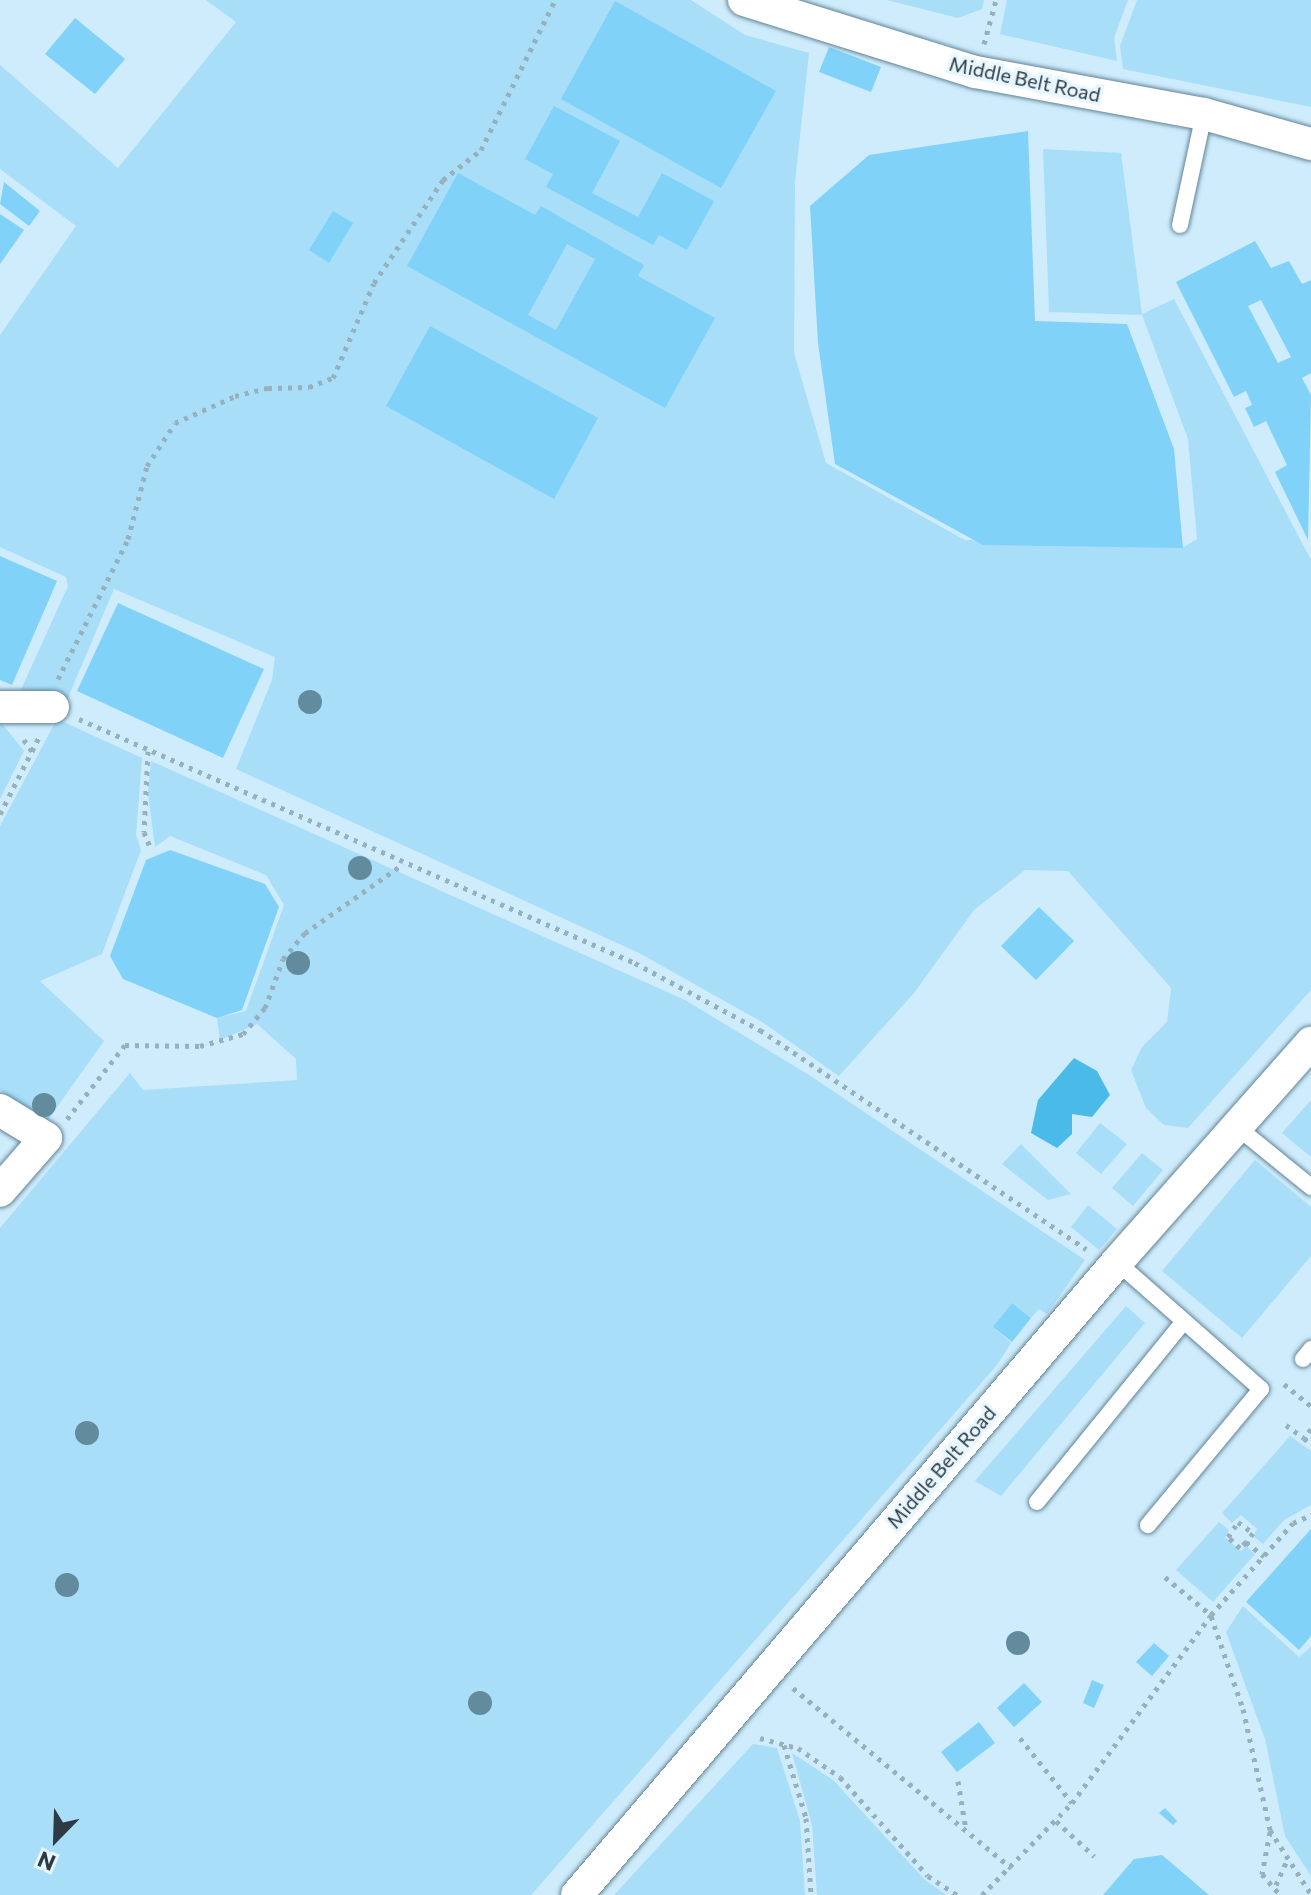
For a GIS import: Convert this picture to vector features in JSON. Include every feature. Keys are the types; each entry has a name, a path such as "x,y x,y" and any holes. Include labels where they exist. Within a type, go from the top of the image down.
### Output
{"street":[{"name":"Middle Belt Road","path":"744,0 975,72 1204,114 1311,144"},
{"name":"Middle Belt Road","path":"577,1895 1115,1264 1311,1043"},
{"path":"0,1110 46,1138 0,1191"}],"lane":[{"path":"1180,225 1204,114"},
{"path":"1236,1126 1311,1187"},
{"path":"1115,1264 1261,1389 1148,1525"},
{"path":"1037,1502 1184,1321"}],"path":[{"path":"26,712 63,674 101,585 128,539 147,466 175,423 235,396 268,388 309,387 333,378 374,283 443,180 481,150 555,0"},
{"path":"975,72 996,0"},
{"path":"26,712 148,751 635,963 760,1030 1115,1264"},
{"path":"0,814 32,751 26,712"},
{"path":"148,751 144,809 150,847"},
{"path":"46,1138 64,1123 125,1045 200,1046 243,1034 265,1008 283,959 305,933 403,864"},
{"path":"1286,1425 1311,1444"},
{"path":"1304,1438 1311,1429"},
{"path":"982,1895 1072,1803 1211,1615 1293,1523 1311,1515"},
{"path":"1238,1522 1253,1533 1246,1542 1240,1548 1228,1537 1238,1522"},
{"path":"1246,1542 1264,1556"},
{"path":"1165,1577 1211,1615 1243,1709 1270,1830 1311,1894"},
{"path":"768,1668 1011,1868"},
{"path":"760,1738 784,1744 840,1777 928,1876 957,1895"},
{"path":"1020,1738 1072,1803"},
{"path":"784,1744 806,1818 811,1895"},
{"path":"958,1781 967,1831"},
{"path":"1056,1821 1094,1856"},
{"path":"1270,1830 1262,1874 1276,1885 1280,1895"},
{"path":"1276,1885 1287,1859"}],"shaded area":[{"path":"206,0 691,0 745,35 809,53 795,182 794,353 826,463 965,540 1184,547 1197,539 1188,439 1142,315 1049,312 1043,149 1121,153 1142,314 1174,299 1311,560 1311,990 1188,1128 1164,1125 1146,1108 1131,1070 1142,1047 1167,1022 1171,988 1068,871 1025,870 974,910 914,993 839,1076 762,1022 639,953 236,769 272,680 275,657 114,589 65,705 19,694 68,586 66,577 0,547 0,335 76,226 0,169 0,65 118,168 236,22"},
{"path":"887,0 984,0 982,9 958,18"},
{"path":"1007,0 1128,0 1114,38 1117,61 1000,34"},
{"path":"1137,0 1311,0 1311,107 1123,69 1120,46"},
{"path":"57,719 142,758 136,835 141,850 102,954 40,981 104,1041 45,1124 0,1090 0,826"},
{"path":"0,721 24,751 0,799"},
{"path":"151,761 685,1000 809,1075 1085,1260 1047,1314 1039,1309 1031,1318 1012,1303 993,1327 1011,1343 997,1365 531,1895 0,1895 0,1228 130,1073 143,1090 297,1080 296,1059 257,1024 220,1040 217,1018 246,1011 284,905 266,875 170,836 155,847 148,793"},
{"path":"1074,1058 1097,1071 1110,1095 1092,1117 1072,1114 1072,1134 1057,1148 1031,1133 1038,1100"},
{"path":"1311,1100 1311,1157 1282,1133"},
{"path":"1100,1123 1127,1144 1101,1174 1076,1153"},
{"path":"1021,1144 1071,1194 1048,1200 1002,1164"},
{"path":"1142,1153 1163,1170 1133,1206 1112,1188"},
{"path":"1255,1160 1311,1207 1311,1256 1242,1338 1162,1271"},
{"path":"1088,1205 1117,1229 1099,1250 1071,1227"},
{"path":"1126,1306 1145,1323 1001,1496 975,1481"},
{"path":"1290,1436 1311,1451 1311,1505 1284,1520 1263,1544 1253,1536 1257,1529 1241,1515 1232,1523 1222,1513"},
{"path":"1219,1522 1229,1530 1225,1537 1241,1551 1246,1546 1255,1554 1213,1602 1176,1570"},
{"path":"1243,1606 1299,1657 1311,1647 1311,1876 1285,1836 1265,1739 1226,1632"},
{"path":"753,1744 777,1748 800,1821 805,1895 614,1895"},
{"path":"792,1753 833,1780 925,1880 946,1895 817,1895 812,1825"}],"building":[{"path":"615,1 776,91 721,188 561,99"},
{"path":"75,18 125,59 95,94 45,54"},
{"path":"829,47 881,67 871,92 819,72"},
{"path":"554,106 620,141 592,193 638,217 662,173 714,201 687,250 659,235 653,245 546,187 553,174 525,159"},
{"path":"1028,131 1035,321 1127,324 1174,449 1183,548 983,545 835,464 818,343 810,206 869,155"},
{"path":"458,173 535,215 541,206 644,265 638,276 715,318 665,408 407,266","holes":["567,244 595,259 556,330 528,315"]},
{"path":"4,182 40,211 29,226 0,204"},
{"path":"333,211 353,223 329,263 309,250"},
{"path":"0,214 24,230 0,264"},
{"path":"1255,241 1271,268 1289,261 1302,284 1311,280 1311,373 1302,378 1311,395 1308,540 1275,472 1287,465 1266,421 1254,427 1245,408 1252,405 1246,391 1234,397 1176,282","holes":["1261,300 1291,357 1278,363 1248,306"]},
{"path":"430,326 598,418 554,499 386,406"},
{"path":"0,556 57,581 12,685 0,680"},
{"path":"118,603 264,669 223,758 77,691"},
{"path":"170,850 265,884 279,907 242,1010 217,1018 123,979 110,956 146,860"},
{"path":"1039,907 1074,941 1036,980 1001,946"},
{"path":"1012,1303 1031,1318 1012,1342 993,1327"},
{"path":"1311,1529 1311,1636 1299,1650 1246,1602"},
{"path":"1154,1643 1169,1656 1152,1676 1136,1662"},
{"path":"1092,1680 1104,1685 1094,1708 1083,1703"},
{"path":"1024,1683 1042,1702 1014,1727 997,1708"},
{"path":"979,1722 995,1743 957,1772 941,1752"},
{"path":"1165,1808 1177,1821 1173,1825 1159,1813"},
{"path":"1162,1855 1209,1895 1103,1895 1134,1859"}]}
